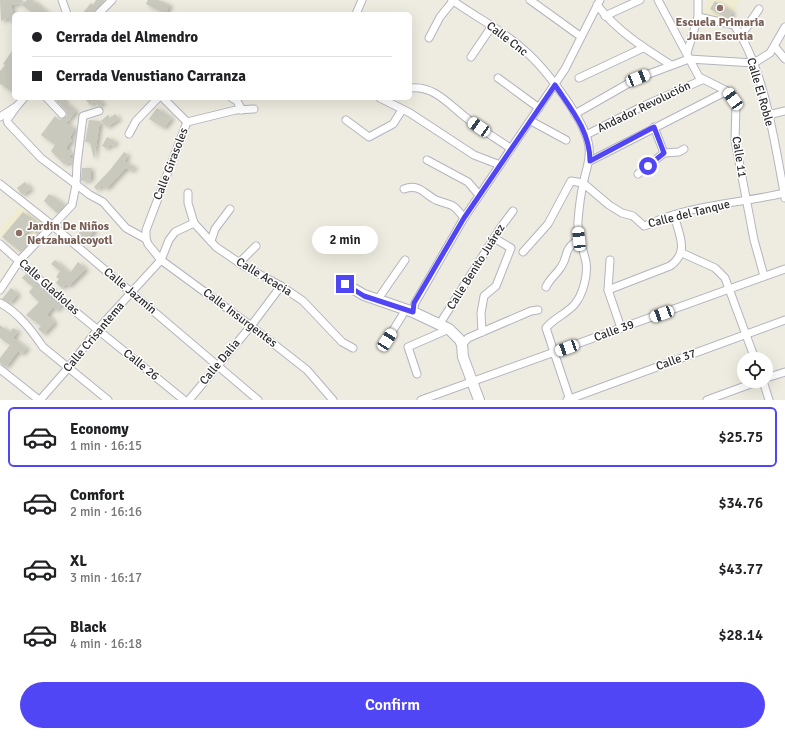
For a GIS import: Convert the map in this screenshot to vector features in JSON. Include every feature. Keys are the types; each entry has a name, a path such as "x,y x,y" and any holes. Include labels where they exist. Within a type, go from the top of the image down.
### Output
{"street":[{"path":"62,0 66,12"},
{"path":"100,12 112,0"},
{"path":"357,12 362,0"},
{"path":"428,38 452,0"},
{"name":"Calle Cnc","path":"452,0 525,50 555,85 575,114 586,135 589,145 590,161"},
{"path":"530,0 580,36"},
{"path":"605,16 640,0"},
{"path":"658,0 702,80 727,91"},
{"path":"688,56 698,17 698,0"},
{"path":"387,340 409,311 479,195 510,148 531,121 555,85 565,69 580,36 599,3"},
{"path":"599,3 605,16 643,48 671,65"},
{"path":"740,37 759,9"},
{"name":"Calle El Roble","path":"698,17 734,25 754,63 768,115 785,195"},
{"path":"471,57 492,26"},
{"path":"575,114 638,78 671,65 688,56 754,63 764,58 775,47 785,27"},
{"path":"775,47 785,60"},
{"path":"579,78 643,48"},
{"path":"498,78 539,108"},
{"name":"Andador Revolución","path":"586,135 641,107 702,80"},
{"path":"412,88 429,90 441,96 469,120 510,148"},
{"path":"569,400 546,328 574,305 581,294 586,264 579,239 578,228 583,183 590,161 727,91"},
{"name":"Calle 11","path":"727,91 736,106 735,140 746,200 764,276"},
{"path":"22,100 7,120 8,123 41,158 76,185 102,202 126,228 146,239"},
{"path":"49,100 62,114"},
{"path":"129,134 136,121 156,100"},
{"name":"Calle Girasoles","path":"146,239 146,230 187,122 165,100"},
{"path":"235,100 242,110"},
{"path":"384,100 474,155 500,165"},
{"path":"0,117 17,106"},
{"path":"187,122 242,110 254,109"},
{"path":"346,120 369,137 393,124 402,110"},
{"path":"0,290 19,260 72,205 76,185 83,116 99,111"},
{"path":"768,115 785,111"},
{"path":"531,121 566,140"},
{"path":"654,127 664,153"},
{"path":"638,174 664,153 679,152 684,149"},
{"path":"427,160 468,182 479,195"},
{"path":"523,252 548,224 570,183 573,181 583,183"},
{"name":"Calle del Tanque","path":"583,183 609,205 622,213 633,216 644,226 674,215 746,200 785,195"},
{"name":"Calle Jazmín","path":"0,184 258,400"},
{"path":"404,189 425,190 434,199 455,206 464,218"},
{"path":"188,192 188,203 194,223"},
{"path":"211,241 215,229 230,209"},
{"name":"Calle Benito Juárez","path":"444,327 494,238 513,211"},
{"path":"608,290 670,266 678,261 682,253 682,246 674,215"},
{"name":"Calle Acacia","path":"194,223 216,247 239,263 281,286 303,301 342,342 353,348"},
{"name":"Calle Crisantema","path":"40,400 69,367 97,330 161,260 169,240 175,232 194,223"},
{"path":"482,332 481,313 484,296 496,286 511,248 494,238"},
{"name":"Calle Insurgentes","path":"146,239 148,244 161,260 251,326 307,370 333,400"},
{"path":"546,287 554,274 561,267 568,247 579,239"},
{"name":"Calle Gladiolas","path":"0,244 97,330"},
{"path":"239,263 256,246"},
{"path":"682,253 715,268 725,278 731,290 753,352"},
{"path":"378,299 405,260"},
{"path":"610,260 608,290 621,328"},
{"name":"Calle 39","path":"421,400 731,290 785,269"},
{"path":"345,284 364,296 378,299 409,311 444,327 460,340 463,357 479,400"},
{"name":"Calle Dalia","path":"189,400 216,365 251,326 281,286"},
{"path":"0,303 10,308 38,338 43,347 108,400"},
{"path":"462,345 468,338 531,311 538,310"},
{"name":"Calle 37","path":"569,400 785,320"},
{"path":"417,374 408,347 444,327"},
{"name":"Calle 26","path":"97,330 184,400"},
{"path":"0,369 40,400"},
{"path":"773,376 785,372"},
{"path":"707,400 740,388"},
{"path":"765,388 769,400"}],"shaded area":[{"name":"Escuela Primaria Juan Escutia","path":"708,0 740,0 728,20 703,13"},
{"name":"Jardin De Niños Netzahualcoyotl","path":"20,206 45,225 21,254 0,236 0,229"}],"building":[{"path":"0,0 22,0 22,3 11,5 13,12 12,24 9,18 1,21"},
{"path":"27,0 33,0 47,12 31,12 22,5"},
{"path":"96,0 105,0 95,12 84,12 91,3 93,5"},
{"path":"148,0 158,0 170,5 166,12 161,12 146,4"},
{"path":"715,1 733,12 728,19 710,9"},
{"path":"12,51 12,92 0,84 0,71 5,65 3,64"},
{"path":"56,100 64,100 63,101 76,111 66,123 73,127 74,130 70,138 72,140 66,148 72,154 69,157 73,160 72,162 64,164 51,151 55,145 41,135 55,116 59,120 67,116 66,111"},
{"path":"86,100 100,100 103,103 99,106 94,102 90,105"},
{"path":"157,108 172,118 164,128 149,119"},
{"path":"115,114 119,119 107,127 101,121 108,115 110,118"},
{"path":"89,120 100,121 94,159 90,142 85,142"},
{"path":"107,137 116,142 113,146 110,144 107,149 102,146"},
{"path":"124,152 128,155 124,161 135,167 132,171 126,168 106,189 102,185 97,190 94,187"},
{"path":"82,168 91,168 91,180 81,181"},
{"path":"25,182 31,189 22,195 17,188"},
{"path":"49,194 65,205 57,213 44,201"},
{"name":"Jardin De Niños Netzahualcoyotl","path":"23,212 43,227 37,234 30,228 24,235 31,241 21,252 2,237"},
{"path":"86,223 95,229 86,242 77,236"},
{"path":"55,260 70,273 78,262 86,269 69,286 66,284 62,288 56,283 59,279 56,277 60,271 51,264"},
{"path":"26,274 61,305 57,310 53,307 47,315 55,322 44,334 38,329 41,326 26,315 39,302 29,292 33,287 22,278"},
{"path":"11,288 18,294 10,303 2,299"},
{"path":"0,325 10,332 13,328 18,331 13,338 27,348 22,354 18,351 6,367 0,363 0,358 10,345 0,338"}],"place":[{"name":"Escuela Primaria Juan Escutia","path":"720,8"},
{"name":"Jardin De Niños Netzahualcoyotl","path":"19,233"}],"route":[{"path":"345,284 364,296 378,299 405,311 413,312 414,303 464,218 510,148 531,121 555,85 575,114 586,135 589,145 590,161 654,127 664,153 648,166"}]}
